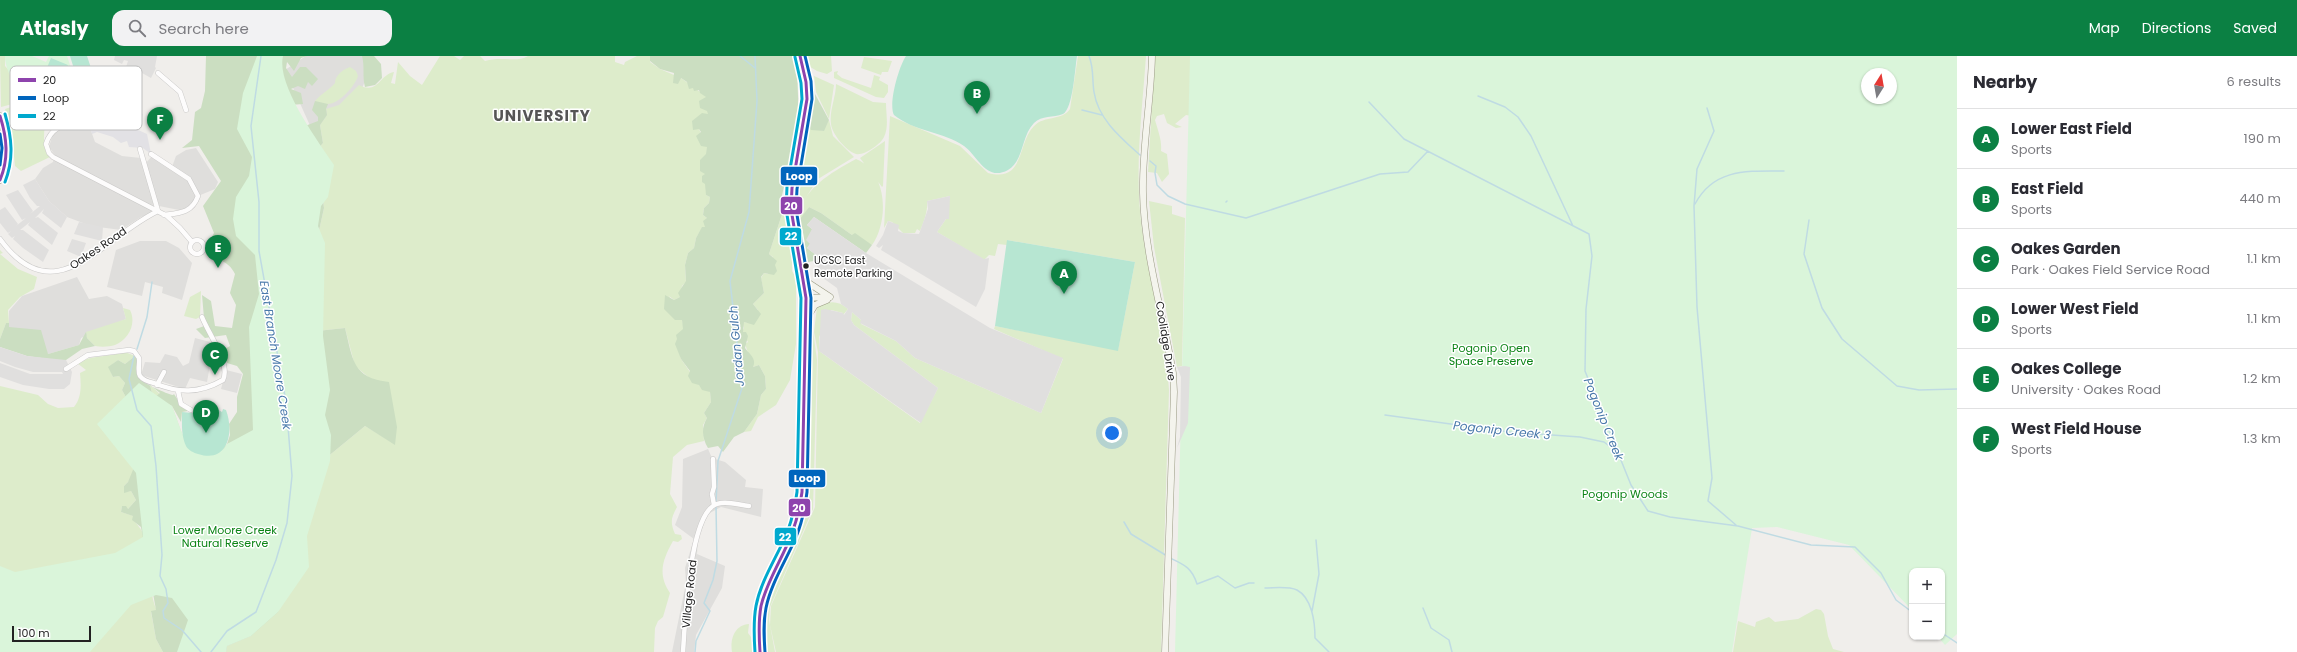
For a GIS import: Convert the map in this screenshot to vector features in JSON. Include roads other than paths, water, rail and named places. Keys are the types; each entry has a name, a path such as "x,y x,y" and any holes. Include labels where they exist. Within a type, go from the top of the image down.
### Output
{"main road":[{"path":"760,652 758,627 763,595 792,537 802,501 806,298 791,208 792,188 808,99 800,56"},
{"name":"Coolidge Drive","path":"1152,56 1144,165 1143,201 1149,243 1172,366 1174,392 1165,652"},
{"path":"0,116 5,128 8,150 5,169 0,180"},
{"path":"804,280 828,299"},
{"path":"806,298 828,299"},
{"path":"806,318 815,305 828,299"}],"street":[{"path":"158,72 180,92 186,110"},
{"path":"55,130 52,132 46,144 49,153 53,157 158,211 180,228 192,242"},
{"path":"140,149 158,211"},
{"path":"151,154 189,179 198,196 195,205 186,212 164,215"},
{"name":"Oakes Road","path":"0,239 14,258 30,268 48,272 60,271 74,267 137,221 158,211"},
{"path":"66,369 88,355 129,350 134,351 139,358 139,375 157,385 178,391 208,387 223,380 224,377 218,348 202,317"},
{"path":"157,385 164,372"},
{"path":"178,391 182,404 192,410"},
{"path":"713,459 714,487 712,494 714,505 730,502 749,506"},
{"name":"Village Road","path":"683,652 689,569 697,536 708,510 714,505"}],"waterway":[{"name":"East Branch Moore Creek","path":"211,652 227,631 256,612 276,560 287,523 292,476 286,402 259,251 259,202 251,126 261,56"},
{"path":"740,56 755,68"},
{"name":"Jordan Gulch","path":"716,503 718,461 742,388 730,281 749,212 757,101 755,56"},
{"path":"1089,56 1091,60 1094,92 1100,111 1111,127 1140,155"},
{"path":"1478,96 1505,107 1518,117 1531,136 1573,226"},
{"name":"Pogonip Creek","path":"1369,102 1404,139 1589,234 1592,256 1586,309 1585,371 1631,485 1648,511 1670,517 1738,526 1811,545 1855,547 1881,573 1896,600 1909,610"},
{"path":"1707,108 1714,131 1697,169 1694,206 1697,307 1712,478 1708,501 1736,525"},
{"path":"1082,110 1102,115"},
{"path":"1150,161 1156,166 1155,173 1157,185 1168,196 1185,204 1246,218 1380,174 1408,172 1428,151"},
{"path":"1695,204 1703,192 1722,178 1745,172 1784,171"},
{"path":"1809,220 1804,254 1822,308 1842,339 1897,386 1919,390 1957,389"},
{"path":"137,349 147,317 152,282"},
{"path":"809,454 812,340"},
{"path":"134,356 129,379 137,410 151,426 156,466 162,555 160,576 166,589 168,603 163,611 164,618 182,630 201,652"},
{"name":"Pogonip Creek 3","path":"1385,415 1509,432 1580,437 1604,442 1616,451"},
{"name":"Jordan Gulch","path":"695,652 696,641 710,611 704,603 713,580 717,561 716,506"},
{"path":"1124,522 1131,534 1167,556"},
{"path":"1312,611 1319,574 1316,540"},
{"path":"1170,558 1187,568 1193,574 1197,584 1218,576 1235,588 1249,583 1254,583"},
{"path":"1265,588 1290,588 1297,590 1302,594 1312,611 1315,638 1329,652"},
{"path":"1423,608 1431,628 1449,640 1452,652"},
{"path":"764,616 765,652"},
{"name":"Pogonip Creek","path":"1945,635 1957,643"}],"place":[{"name":"East Field","path":"977,114"},
{"name":"West Field House","path":"160,140"},
{"name":"UCSC East Remote Parking","path":"806,266"},
{"name":"Oakes College","path":"218,268"},
{"name":"Lower East Field","path":"1064,294"},
{"name":"Oakes Garden","path":"215,375"},
{"name":"Lower West Field","path":"206,433"}],"district":[{"name":"UNIVERSITY","path":"542,115"}],"park label":[{"name":"Pogonip Open Space Preserve","path":"1491,354"},
{"name":"Pogonip Woods","path":"1625,494"},
{"name":"Lower Moore Creek Natural Reserve","path":"225,536"}]}
